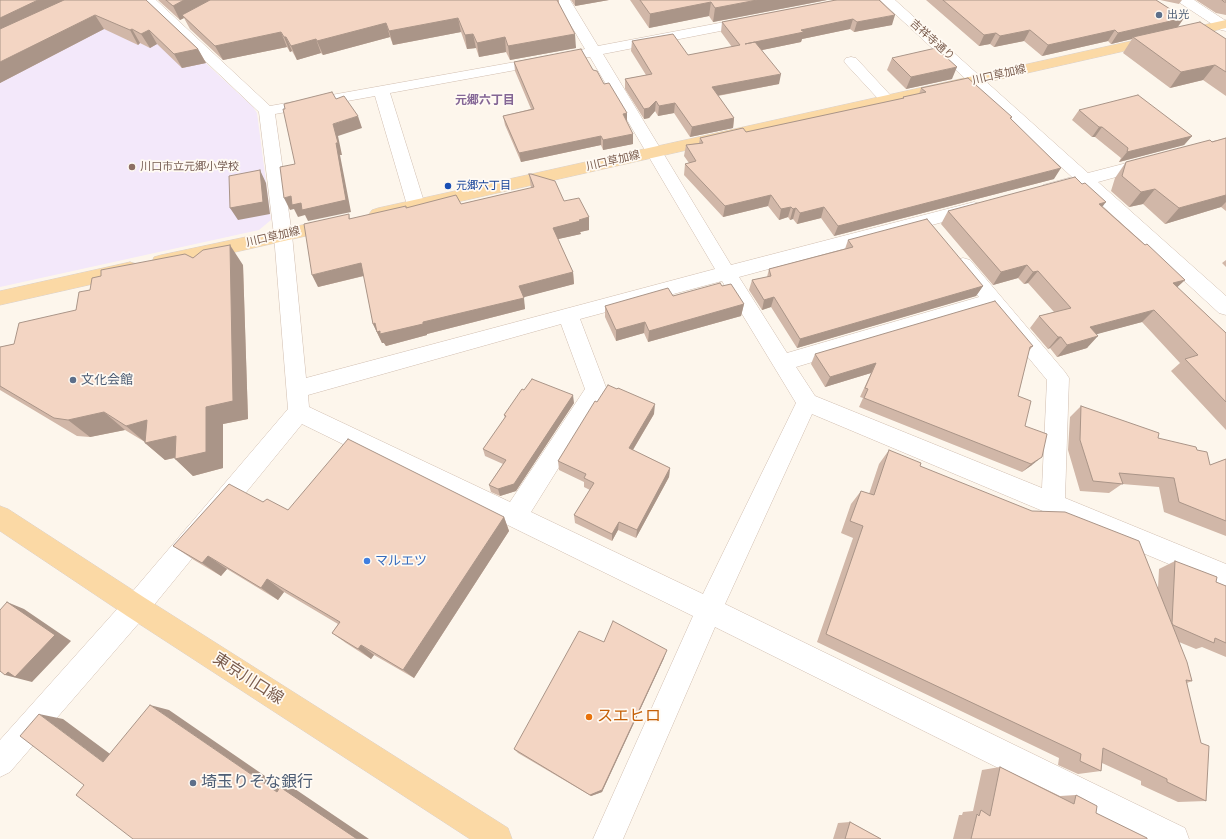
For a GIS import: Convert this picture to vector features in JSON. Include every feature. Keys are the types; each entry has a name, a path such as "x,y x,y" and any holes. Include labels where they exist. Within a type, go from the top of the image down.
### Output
{"main road":[{"name":"川口草加線","path":"0,298 1225,25"},
{"name":"東京川口線","path":"0,517 136,607 497,839"}],"street":[{"path":"148,0 185,24 268,111 283,235 298,401"},
{"path":"563,0 727,274 806,402 1226,576"},
{"name":"吉祥寺通り","path":"887,0 1226,308"},
{"path":"1185,0 1225,25"},
{"path":"571,55 763,19"},
{"path":"268,111 556,58"},
{"path":"851,61 887,100"},
{"path":"381,90 416,205"},
{"path":"1032,193 1166,157"},
{"path":"0,762 136,607 298,401 568,315 994,203"},
{"path":"926,221 1058,378 1053,505"},
{"path":"782,363 993,300"},
{"path":"515,516 596,390 568,315"},
{"path":"298,401 515,516 709,610 1158,835"},
{"path":"608,839 709,610 806,402"}],"shaded area":[{"name":"川口市立元郷小学校","path":"120,0 167,27 253,107 257,113 271,220 259,230 0,287 0,60"}],"building":[{"path":"0,0 38,0 0,18"},
{"path":"64,0 146,0 198,49 174,54 149,30 141,34 95,15 0,62 0,29"},
{"path":"166,0 184,0 173,6"},
{"path":"210,0 557,0 575,34 508,46 505,37 477,43 473,34 465,35 458,18 389,31 386,23 317,41 316,39 291,46 281,32 215,46 182,15"},
{"path":"640,0 757,0 715,8 711,2 650,14"},
{"path":"836,0 879,0 895,15 857,22 853,19 801,30 804,32 745,44 755,42 781,74 712,87 734,118 692,127 675,103 659,106 656,101 649,108 644,109 625,79 652,74 632,41 673,34 688,55 740,45 722,22"},
{"path":"943,0 1156,0 1184,18 1118,33 1115,30 1048,45 1030,30 1000,36 996,33 984,35"},
{"path":"1200,22 1226,39 1226,72 1215,65 1181,72 1133,37"},
{"path":"936,48 957,67 911,77 892,58"},
{"path":"581,49 593,70 597,71 604,84 609,83 627,113 623,114 633,134 603,140 601,136 519,153 503,116 534,109 514,62"},
{"path":"968,78 1012,117 1010,118 1061,168 838,226 824,207 800,213 796,208 793,209 791,207 781,209 771,195 725,206 685,164 696,161 686,145 703,143 700,138 743,128 746,132 904,98 903,97 926,92 921,88"},
{"path":"332,92 336,99 344,96 358,116 333,124 338,143 336,143 346,200 302,210 301,203 292,205 291,196 284,198 280,167 295,164 283,109 285,109 284,104"},
{"path":"1138,95 1192,136 1127,152 1128,148 1079,110"},
{"path":"1226,138 1226,195 1179,208 1155,189 1141,192 1122,176 1126,162 1210,140 1212,142"},
{"path":"260,170 263,202 230,208 229,176"},
{"path":"529,174 555,181 564,201 579,198 589,217 553,228 573,272 519,286 524,298 423,322 423,324 380,334 380,331 377,332 375,323 373,324 361,263 312,275 304,224 349,214 349,219 406,206 406,208 456,195 461,204 534,187"},
{"path":"1075,177 1082,184 1085,183 1106,202 1099,204 1145,245 1147,244 1185,280 1173,283 1226,333 1226,402 1185,359 1198,355 1154,310 1090,327 1098,336 1067,345 1061,337 1058,337 1039,316 1071,308 1038,271 1033,272 1027,265 1001,272 948,211"},
{"path":"927,219 983,286 800,339 774,297 764,300 752,280 771,276 769,269 853,247 848,240"},
{"name":"文化会館","path":"230,245 233,401 206,407 206,452 175,459 176,436 145,443 147,420 126,426 104,412 68,420 54,418 0,386 0,347 14,344 19,323 76,310 79,292 90,290 92,278 101,276 101,270 185,254 193,258 203,250"},
{"path":"720,283 722,286 731,284 744,304 649,331 645,322 616,330 605,306 668,288 673,296"},
{"path":"995,301 1033,346 1030,347 1018,396 1031,401 1025,426 1047,434 1042,457 1031,464 864,398 868,389 865,388 876,363 830,377 815,354"},
{"path":"532,379 573,395 514,484 498,489 489,485 506,460 483,449 506,416 504,415 522,389 524,390"},
{"path":"608,385 655,404 629,448 670,468 637,530 619,522 612,534 574,515 594,483 584,478 586,474 558,461 595,401 597,402"},
{"path":"1081,406 1159,433 1158,438 1196,447 1197,450 1207,452 1210,465 1226,459 1226,521 1179,502 1174,478 1119,473 1123,484 1093,481 1080,440"},
{"path":"348,439 504,517 403,670 361,645 358,649 332,633 340,622 267,579 261,588 208,556 202,563 173,546 229,484 263,502 267,499 288,510"},
{"path":"889,450 921,463 920,466 1032,511 1065,512 1139,541 1187,662 1192,681 1186,680 1201,743 1209,746 1206,801 1167,782 1167,779 1103,748 1101,771 1080,761 1081,754 826,634 863,526 850,521 861,491 874,495"},
{"path":"1175,561 1217,577 1216,582 1226,586 1226,643 1215,638 1214,643 1173,625"},
{"path":"7,602 55,635 15,677 8,672 5,675 0,671 0,610"},
{"path":"613,621 667,650 602,790 590,795 514,749 579,631 604,642"},
{"path":"150,705 277,792 280,787 357,839 133,839 76,795 84,785 20,736 39,714 103,762"},
{"path":"1000,767 1074,804 1076,795 1097,806 1096,813 1147,839 971,839 977,814 979,816 981,810 990,816"},
{"path":"850,822 881,839 845,839"}],"place":[{"name":"出光","path":"1159,15"},
{"name":"川口市立元郷小学校","path":"132,167"},
{"name":"元郷六丁目","path":"448,186"},
{"name":"文化会館","path":"73,380"},
{"name":"マルエツ","path":"367,561"},
{"name":"スエヒロ","path":"589,717"},
{"name":"埼玉りそな銀行","path":"193,783"}],"district":[{"name":"元郷六丁目","path":"485,101"}]}
